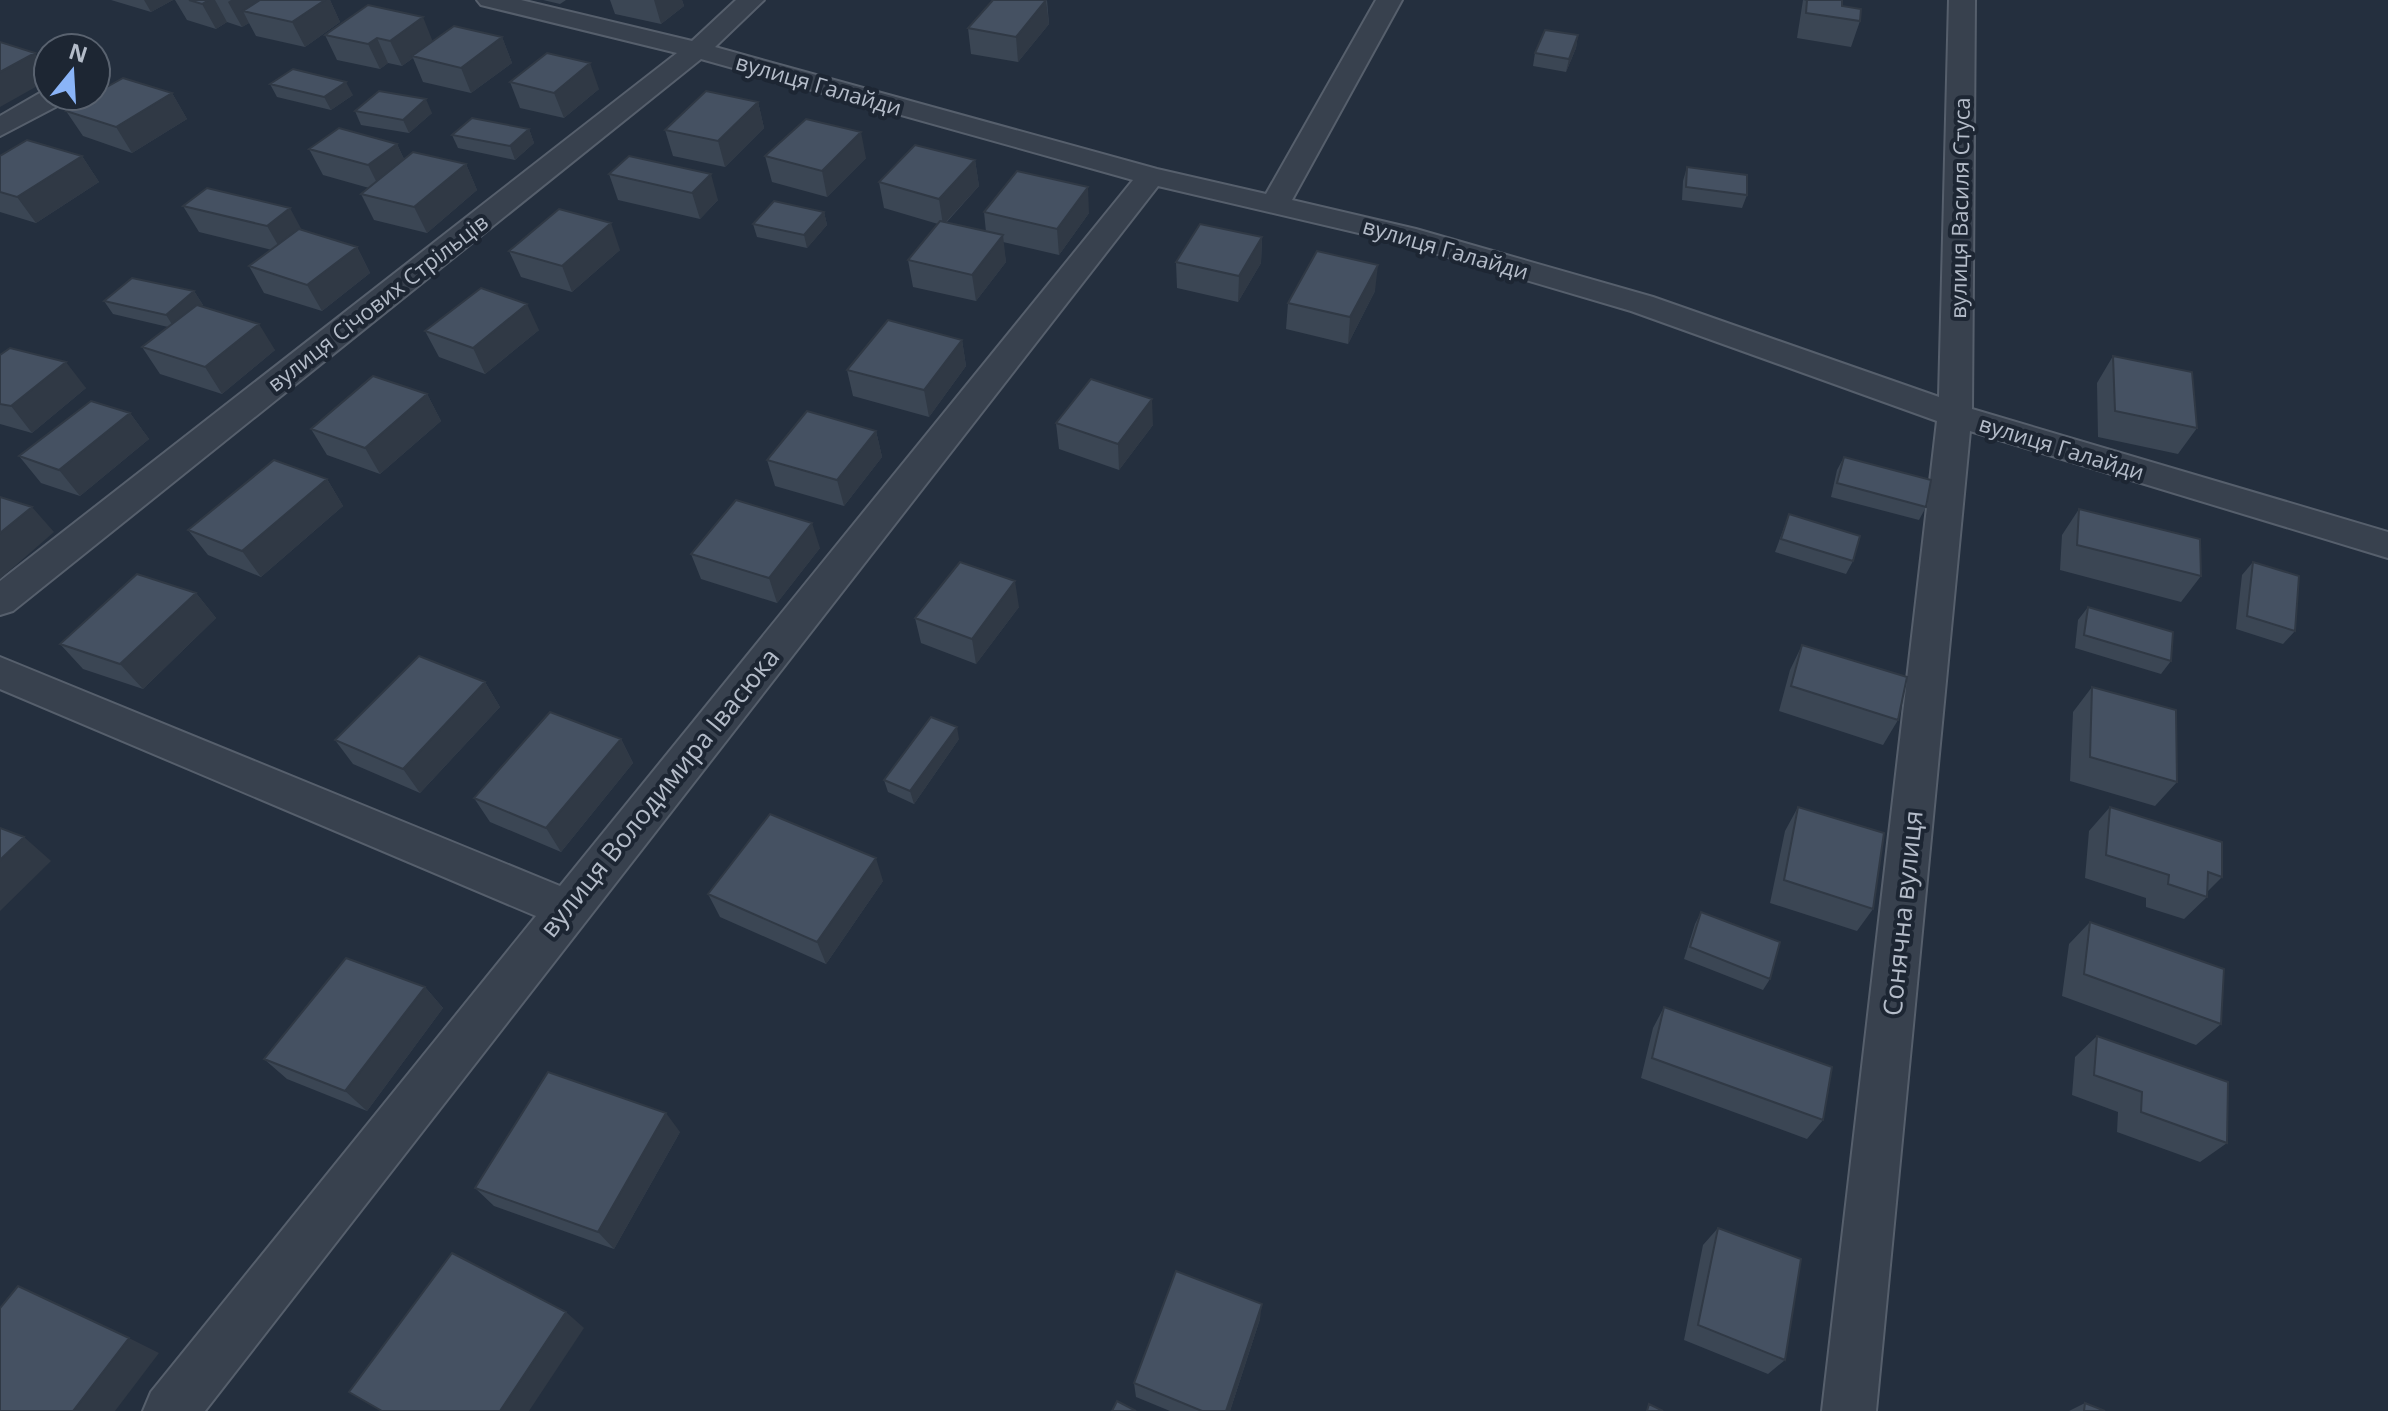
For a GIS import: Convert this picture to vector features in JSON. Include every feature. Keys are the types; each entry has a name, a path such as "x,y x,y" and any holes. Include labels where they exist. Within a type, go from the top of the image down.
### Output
{"street":[{"name":"вулиця Галайди","path":"490,0 697,50 1151,176 1405,235 1642,304 1955,415 2388,545"},
{"name":"вулиця Січових Стрільців","path":"0,601 697,50 751,0"},
{"path":"1276,203 1389,0"},
{"name":"вулиця Василя Стуса","path":"1955,415 1962,0"},
{"path":"0,128 32,109"},
{"name":"вулиця Володимира Івасюка","path":"170,1411 1151,176"},
{"name":"Сонячна вулиця","path":"1849,1411 1955,415"},
{"path":"0,672 566,909"}],"building":[{"path":"260,0 325,0 292,22 243,11"},
{"path":"993,0 1046,0 1016,37 968,28"},
{"path":"1807,0 1842,0 1842,6 1861,9 1860,21 1806,13"},
{"path":"368,5 423,17 390,41 377,38 368,44 325,35"},
{"path":"454,26 502,37 461,68 412,56"},
{"path":"1545,30 1578,35 1569,59 1535,53"},
{"path":"0,42 32,52 32,55 0,72"},
{"path":"547,53 590,63 554,93 510,82"},
{"path":"293,69 346,82 324,97 270,84"},
{"path":"123,78 172,93 116,127 69,112 112,112 112,84"},
{"path":"379,91 426,99 403,120 355,111"},
{"path":"706,91 758,102 718,141 665,130"},
{"path":"472,118 529,129 510,146 452,135"},
{"path":"806,119 861,132 822,171 765,156"},
{"path":"339,128 397,144 368,165 309,149"},
{"path":"27,140 82,156 17,197 0,192 0,156"},
{"path":"915,145 975,160 939,199 879,182"},
{"path":"413,152 466,164 414,207 361,194"},
{"path":"629,156 711,174 692,193 609,174"},
{"path":"1687,167 1747,175 1747,195 1686,187"},
{"path":"1017,171 1088,187 1057,229 984,212"},
{"path":"207,188 290,208 267,226 183,206"},
{"path":"774,201 824,212 804,235 753,224"},
{"path":"559,209 611,223 562,266 509,251"},
{"path":"940,221 1003,235 972,275 908,260"},
{"path":"1200,224 1262,237 1239,276 1176,262"},
{"path":"299,229 357,247 307,285 249,266"},
{"path":"1317,251 1378,265 1350,317 1288,303"},
{"path":"132,278 194,291 166,315 104,301"},
{"path":"481,288 527,304 473,348 425,331"},
{"path":"197,305 259,324 205,367 142,347"},
{"path":"888,320 962,340 924,390 847,370"},
{"path":"10,348 66,362 11,406 0,404 0,355"},
{"path":"2113,356 2192,372 2197,428 2115,411"},
{"path":"373,376 427,394 365,448 311,429"},
{"path":"1091,379 1152,399 1118,444 1056,423"},
{"path":"91,401 130,413 59,470 19,456"},
{"path":"807,411 876,431 837,480 767,460"},
{"path":"1844,457 1931,480 1926,507 1837,483"},
{"path":"274,460 327,479 242,551 188,530"},
{"path":"0,497 32,507 0,533"},
{"path":"736,500 812,523 769,578 691,554"},
{"path":"2079,509 2200,539 2201,576 2077,545"},
{"path":"1789,514 1860,536 1853,561 1781,539"},
{"path":"960,562 1015,581 972,639 915,618"},
{"path":"2253,562 2299,576 2295,631 2247,616"},
{"path":"137,574 196,593 120,664 60,644"},
{"path":"2088,607 2173,632 2171,661 2084,635"},
{"path":"1802,645 1907,677 1898,720 1791,686"},
{"path":"419,656 485,682 403,769 335,740"},
{"path":"2092,687 2176,710 2177,782 2090,757"},
{"path":"550,712 621,739 546,828 474,798"},
{"path":"931,717 957,727 910,791 884,780"},
{"path":"1798,807 1884,833 1873,909 1784,880"},
{"path":"2110,807 2222,842 2222,877 2208,872 2207,897 2168,884 2169,875 2106,855"},
{"path":"770,814 876,858 817,942 708,894"},
{"path":"0,828 24,837 0,860"},
{"path":"1701,912 1780,942 1770,979 1690,947"},
{"path":"2090,922 2224,969 2221,1024 2084,974"},
{"path":"346,958 425,987 345,1091 264,1059"},
{"path":"1664,1007 1832,1067 1823,1120 1652,1058"},
{"path":"2097,1036 2228,1082 2227,1143 2141,1112 2142,1092 2094,1075"},
{"path":"548,1072 666,1113 598,1232 475,1188"},
{"path":"1718,1228 1801,1259 1785,1360 1698,1325"},
{"path":"452,1253 566,1312 500,1411 382,1411 349,1392"},
{"path":"1176,1271 1262,1304 1226,1411 1202,1411 1134,1383"},
{"path":"18,1286 129,1338 73,1411 0,1411 0,1308"},
{"path":"1117,1401 1136,1411 1112,1411"},
{"path":"2085,1403 2105,1411 2084,1411"},
{"path":"1649,1404 1663,1411 1647,1411"}]}
